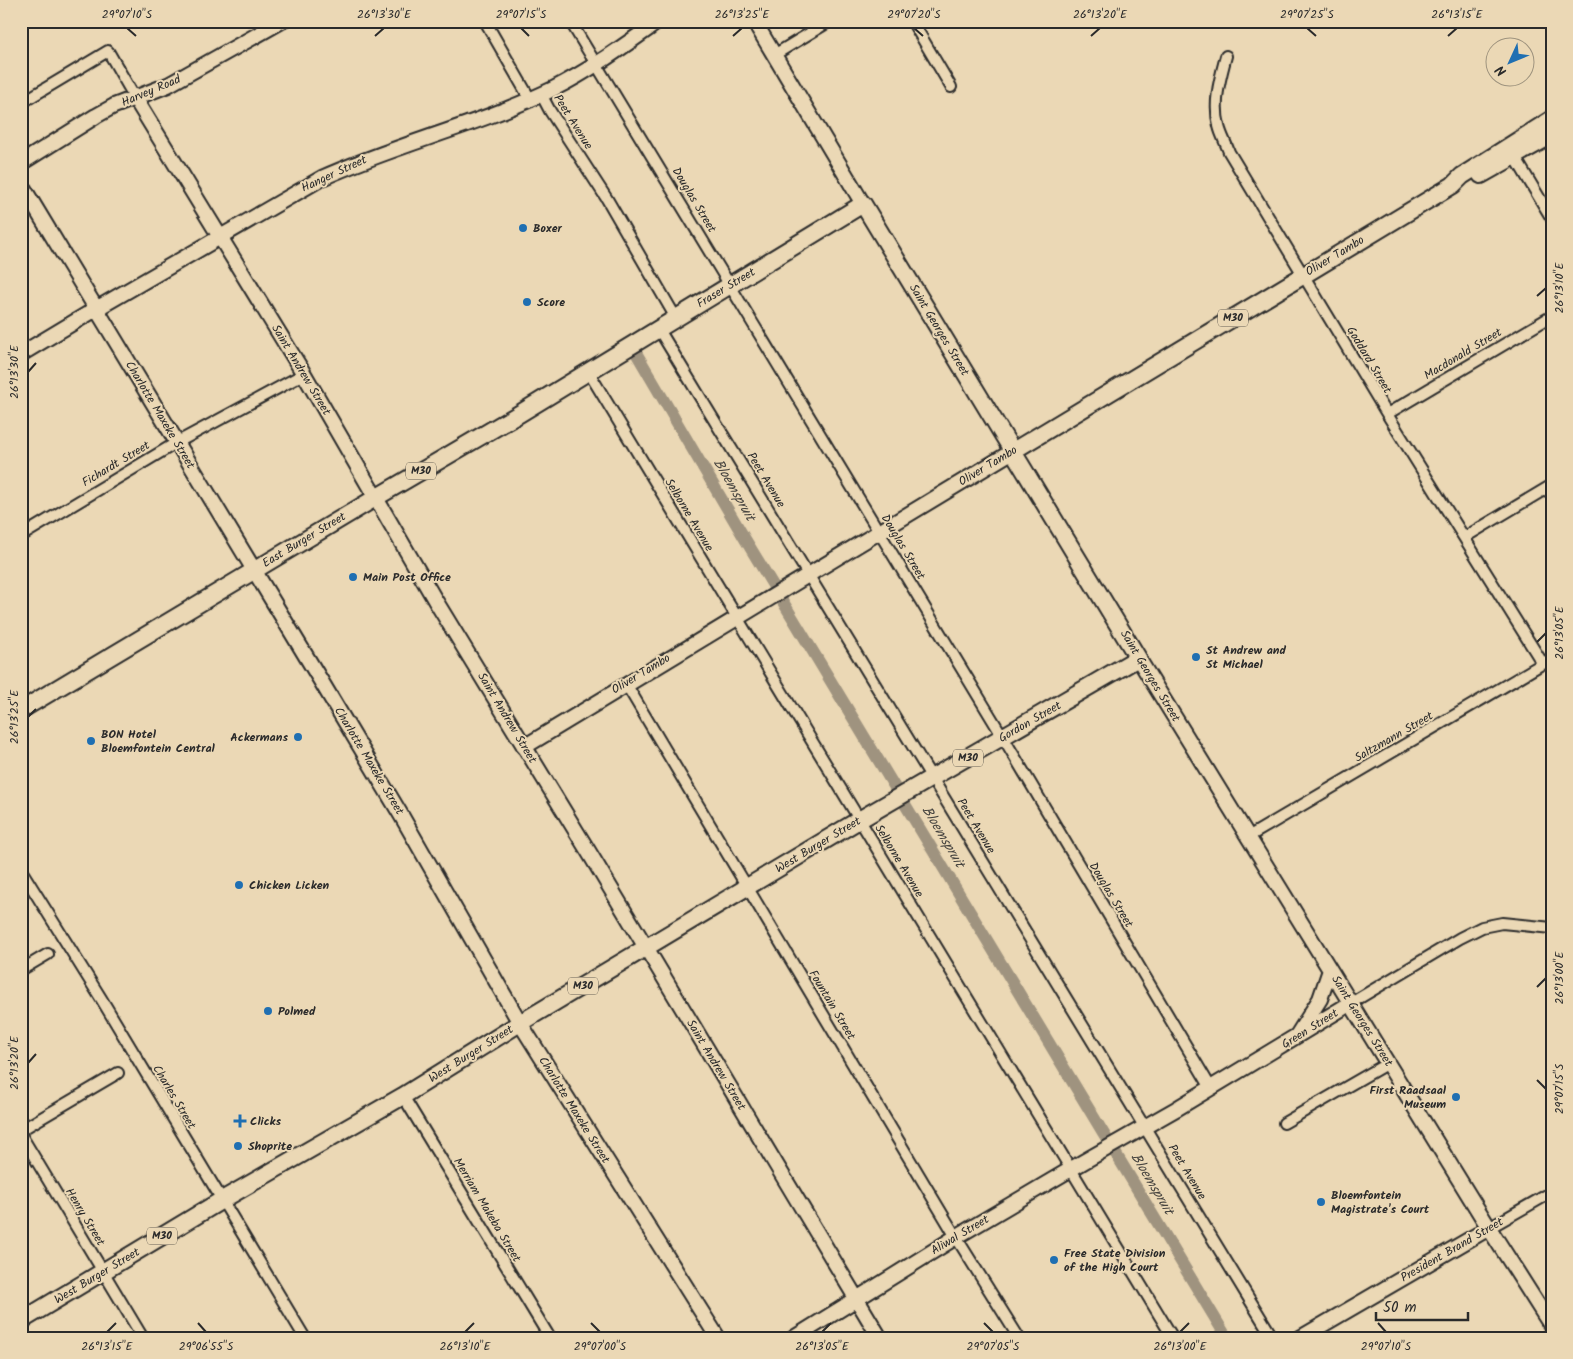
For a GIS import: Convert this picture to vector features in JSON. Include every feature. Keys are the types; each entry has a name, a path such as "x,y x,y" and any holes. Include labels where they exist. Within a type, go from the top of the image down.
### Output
{"main road":[{"name":"Oliver Tambo","path":"1012,451 1453,185 1462,176 1552,119"},
{"name":"Oliver Tambo","path":"1453,185 1466,183 1552,135"},
{"name":"Fraser Street","path":"588,371 731,286 863,204"},
{"name":"Saint Georges Street","path":"863,204 1138,658"},
{"name":"East Burger Street","path":"21,710 588,371"},
{"name":"Gordon Street","path":"927,782 1138,658"},
{"name":"West Burger Street","path":"21,1321 222,1200 403,1096 520,1023 866,816 927,782"}],"street":[{"name":"Harvey Road","path":"21,163 114,106 185,76 282,21"},
{"name":"Peet Avenue","path":"485,21 536,96 550,112 606,199 676,318"},
{"name":"Douglas Street","path":"570,21 880,532 1211,1088"},
{"name":"Hanger Street","path":"21,354 289,196 338,170 454,129 536,96 596,65 659,21"},
{"name":"Saint Georges Street","path":"754,21 863,204"},
{"path":"774,55 830,21"},
{"path":"912,21 951,87"},
{"path":"21,103 108,51 135,98"},
{"name":"Goddard Street","path":"1226,56 1217,92 1216,110 1219,128 1229,152 1387,414 1464,537 1547,661"},
{"name":"Saint Andrew Street","path":"135,98 304,374 435,600 880,1338"},
{"path":"1515,157 1552,219"},
{"name":"Charlotte Maxeke Street","path":"21,184 176,443 255,570 406,824 520,1023 718,1338"},
{"name":"Macdonald Street","path":"1387,414 1552,316"},
{"name":"Peet Avenue","path":"658,328 803,577 927,782 1144,1127 1273,1338"},
{"name":"Selborne Avenue","path":"588,371 736,617 866,816 1071,1169 1173,1338"},
{"name":"Fichardt Street","path":"21,536 176,443 304,374"},
{"name":"Oliver Tambo","path":"524,747 1012,451"},
{"path":"1464,537 1552,486"},
{"name":"Saint Georges Street","path":"1138,658 1552,1327"},
{"name":"Saltzmann Street","path":"1248,837 1547,661"},
{"name":"Fountain Street","path":"626,684 956,1237 1019,1338"},
{"name":"Charles Street","path":"21,870 102,1000 305,1338"},
{"name":"Green Street","path":"1128,1136 1460,938 1482,927 1494,923 1502,923 1552,928"},
{"path":"21,970 48,954"},
{"path":"1295,1038 1311,1016 1320,999 1330,970"},
{"path":"1284,1123 1388,1063"},
{"path":"21,1130 118,1073"},
{"name":"Merriam Makeba Street","path":"403,1096 550,1338"},
{"name":"Henry Street","path":"21,1135 143,1338"},
{"name":"Aliwal Street","path":"794,1338 956,1237 1128,1136"},
{"name":"President Brand Street","path":"1300,1338 1552,1192"}],"waterway":[{"name":"Bloemspruit","path":"635,351 745,539 1227,1338"}],"railway":[{"path":"21,24 25,21"}],"place":[{"name":"Boxer","path":"523,228"},
{"name":"Score","path":"527,302"},
{"name":"Main Post Office","path":"353,577"},
{"name":"St Andrew and St Michael","path":"1196,657"},
{"name":"Ackermans","path":"298,737"},
{"name":"BON Hotel Bloemfontein Central","path":"91,741"},
{"name":"Chicken Licken","path":"239,885"},
{"name":"Polmed","path":"268,1011"},
{"name":"First Raadsaal Museum","path":"1456,1097"},
{"name":"Clicks","path":"240,1121"},
{"name":"Shoprite","path":"238,1146"},
{"name":"Bloemfontein Magistrate's Court","path":"1321,1202"},
{"name":"Free State Division of the High Court","path":"1054,1260"}]}
